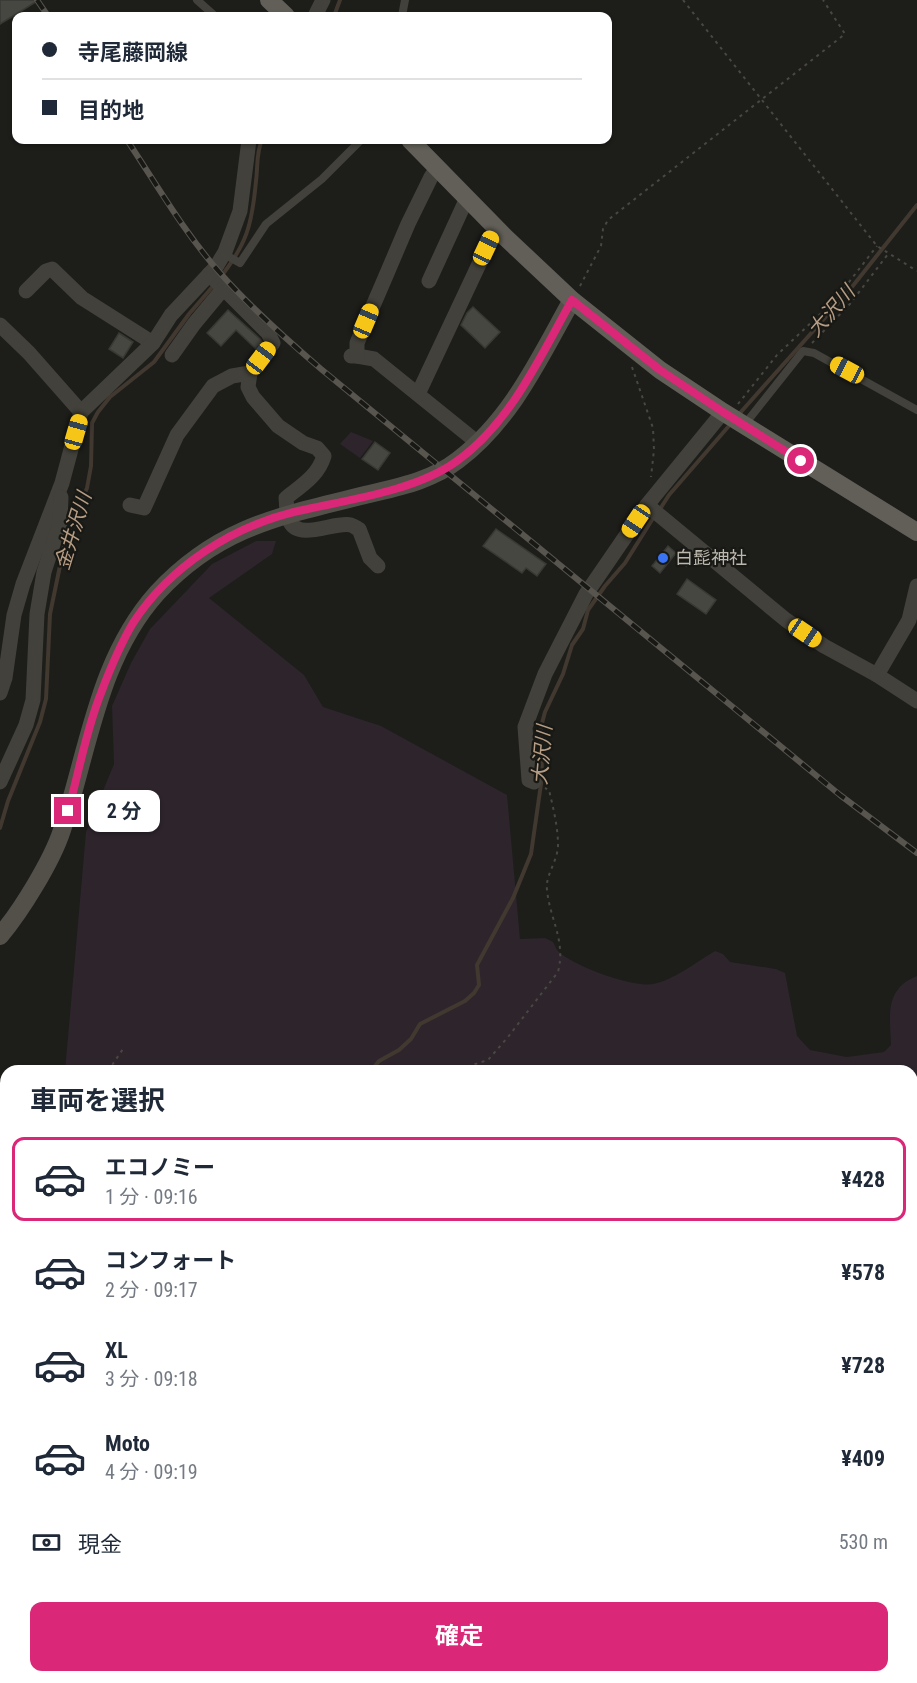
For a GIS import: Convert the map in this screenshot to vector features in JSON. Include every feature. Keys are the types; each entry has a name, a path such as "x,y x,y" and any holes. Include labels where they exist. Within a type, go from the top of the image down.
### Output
{"main road":[{"path":"269,0 282,12"},
{"path":"414,144 496,228 572,300 660,370 732,418 917,532"}],"street":[{"path":"172,355 194,324 216,281 240,211 248,144"},
{"path":"438,167 408,224 357,343 354,356 374,359 478,443"},
{"path":"429,281 467,198"},
{"path":"418,394 496,228"},
{"path":"26,291 46,270 52,269 82,298 153,344"},
{"path":"0,693 5,678 14,615 23,584 62,483 81,412 153,344 171,315 216,281"},
{"path":"216,281 268,333 273,343 250,373 248,387 253,397 278,426 303,443 317,448 324,456 320,469 314,476 286,498 287,514 291,524 298,529 315,530 349,524 359,529 370,558 378,566"},
{"path":"0,936 12,922 39,878 62,832 100,695 117,654 134,622 155,596 189,562 248,527 287,514 410,484 436,474 458,461 500,419 519,393 572,300"},
{"path":"0,325 29,352 81,412"},
{"path":"130,505 144,508 177,435 213,386 232,376 250,373"},
{"path":"540,785 529,780 525,727 545,674 586,594 647,505 732,418"},
{"path":"0,782 26,725 33,700 37,615 44,572 60,523 62,483"},
{"path":"647,505 786,620 824,646 877,675 917,701"},
{"path":"877,675 909,620 917,586"}],"lane":[{"path":"197,0 210,12"},
{"path":"224,254 240,263 266,224 322,179 357,144"},
{"path":"732,418 803,351 814,352 917,410"}],"path":[{"path":"683,0 877,246 917,271"},
{"path":"572,300 601,246 603,230 608,220 845,34 823,0"},
{"path":"732,418 777,355 835,300 877,246"},
{"path":"803,351 849,304 888,254"},
{"path":"622,339 653,428 654,450 647,505"},
{"path":"472,1065 488,1060 558,972 560,942 546,884 558,846 549,790 540,785"},
{"path":"112,1065 123,1048"}],"shaded area":[{"path":"351,432 373,441 360,458 340,444"},
{"path":"256,541 276,541 272,554 209,598 304,675 323,707 381,726 507,795 520,939 545,938 553,942 564,956 575,962 617,979 644,984 669,979 715,951 723,954 730,962 776,969 785,973 797,1036 810,1050 847,1057 884,1052 891,1045 890,1014 894,996 899,988 917,976 917,1065 66,1065 86,832 114,764 112,706 131,663 150,629 212,564"}],"building":[{"path":"0,0 39,0 20,12 12,12 12,17 0,24"},
{"path":"473,307 500,332 485,348 461,325"},
{"path":"228,310 260,339 262,342 256,349 236,330 221,346 207,333"},
{"path":"119,333 133,342 123,358 109,349"},
{"path":"375,442 390,453 378,470 362,459"},
{"path":"496,529 546,564 537,576 526,568 522,573 483,546"},
{"path":"668,546 676,553 660,573 652,566"},
{"path":"687,579 716,600 706,614 677,594"}],"waterway":[{"name":"金井沢川","path":"336,12 340,0"},
{"name":"金井沢川","path":"219,279 242,244 250,222 260,144"},
{"name":"大沢川","path":"740,413 848,292 917,205"},
{"name":"金井沢川","path":"0,828 8,801 40,722 46,699 50,614 66,537 87,488 91,466 92,423 110,397 154,362 189,314 214,285"},
{"name":"大沢川","path":"660,509 669,495 728,427"},
{"name":"大沢川","path":"376,1065 411,1039 420,1024 465,1001 479,985 477,965 513,898 531,854 542,777 541,727 545,712 563,674 572,645 583,629 588,610 625,563 655,515"}],"railway":[{"path":"37,0 45,12"},
{"path":"130,144 183,226 208,259 282,335 840,795 917,853"}],"place":[{"name":"白髭神社","path":"663,558"}],"route":[{"path":"68,811 100,695 117,654 134,622 170,579 189,562 248,527 287,514 410,484 436,474 458,461 500,419 519,393 572,300 660,370 801,461"}]}
